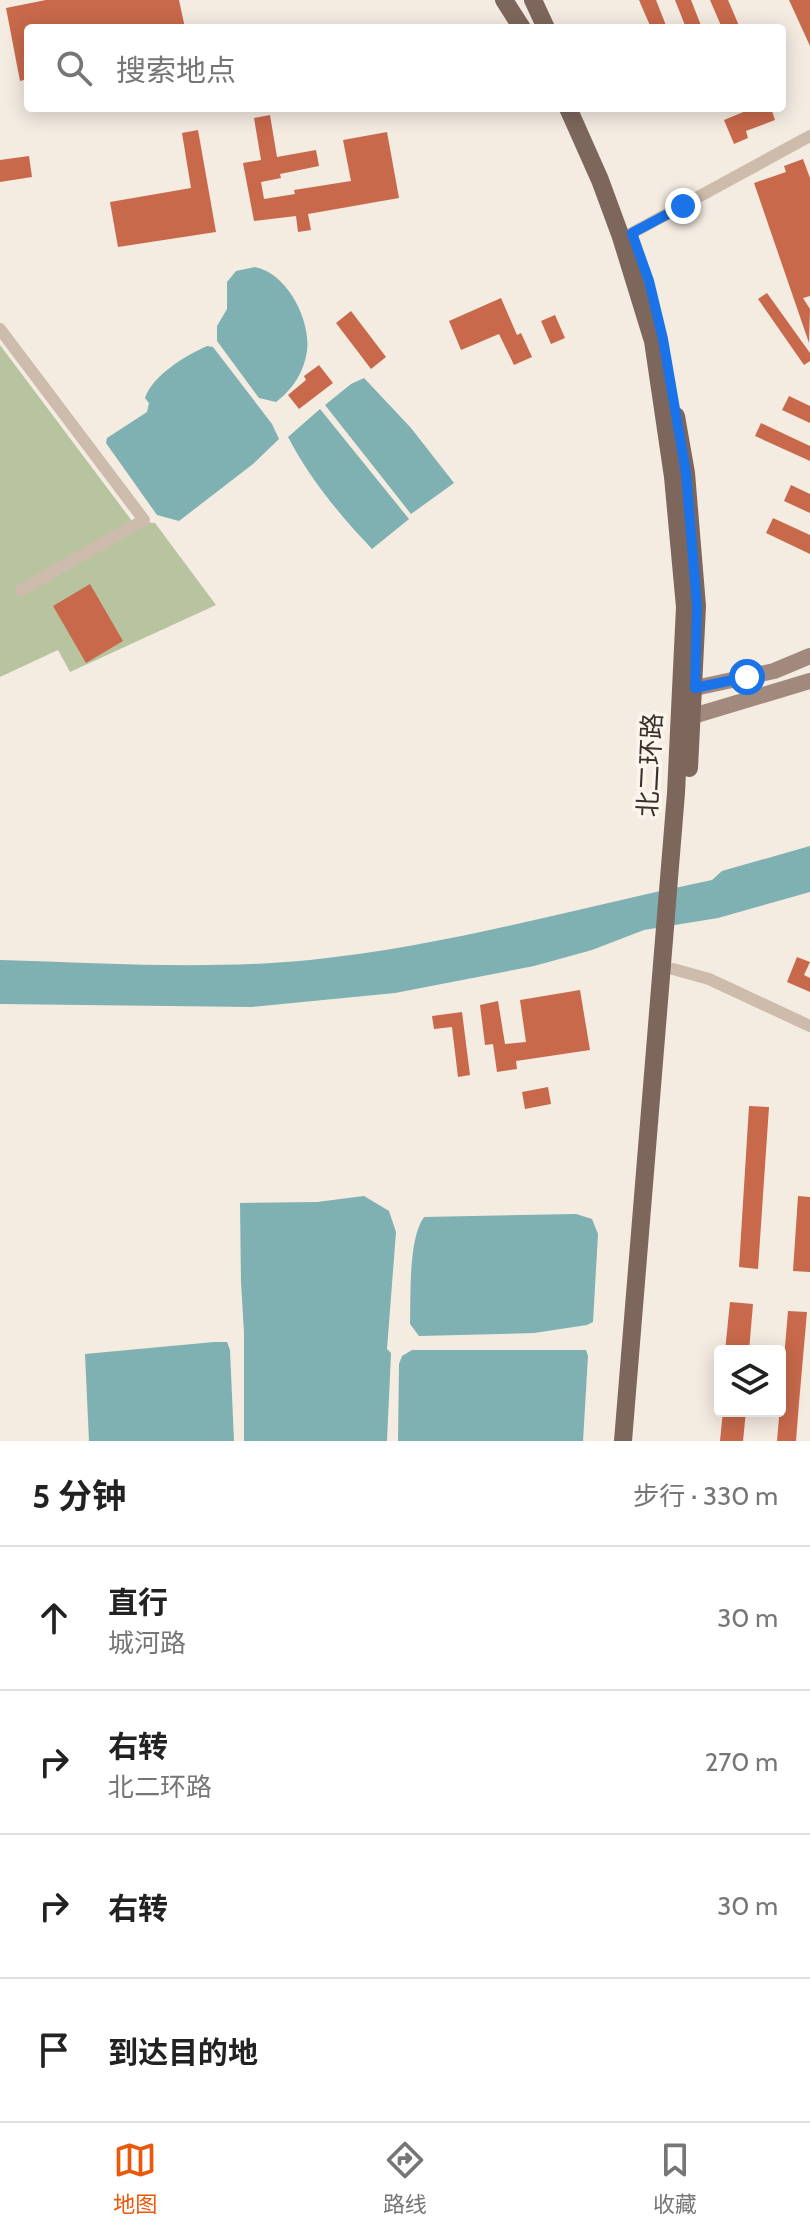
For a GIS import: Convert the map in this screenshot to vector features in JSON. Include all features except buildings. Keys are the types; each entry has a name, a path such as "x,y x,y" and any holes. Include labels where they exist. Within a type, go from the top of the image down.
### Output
{"main road":[{"path":"504,0 519,24"},
{"path":"533,0 544,24"},
{"name":"北二环路","path":"570,112 600,180 638,285 653,341 673,477 685,607 674,874"},
{"name":"北二环路","path":"583,112 612,176 649,281 663,339 686,473 697,606 693,716 674,874 623,1441"},
{"path":"695,688 774,671 810,656"},
{"path":"693,716 810,681"},
{"name":"北二环路","path":"635,1441 673,969 668,949"}],"street":[{"path":"632,233 810,136"},
{"path":"0,329 144,520 21,590"},
{"path":"673,969 709,979 810,1026"}],"green space":[{"path":"0,345 132,521 155,523 216,605 70,672 58,650 0,677"}],"water":[{"path":"255,267 267,271 287,288 305,326 306,359 288,392 276,402 259,398 217,341 217,326 227,309 227,282 236,271"},
{"path":"207,346 213,347 272,424 279,439 253,464 179,521 157,515 106,443 107,438 147,412 149,403 145,398 162,374"},
{"path":"364,378 411,428 454,483 411,514 325,405 351,384"},
{"path":"320,409 409,519 372,549 326,496 288,437"},
{"path":"810,846 810,892 718,918 644,930 592,950 534,966 395,993 252,1007 0,1004 0,960 233,965 359,954 456,937 712,880 722,871"},
{"path":"364,1196 389,1211 396,1232 387,1349 391,1353 387,1441 244,1441 240,1203 317,1202"},
{"path":"576,1214 592,1219 598,1234 593,1322 534,1333 419,1336 410,1324 413,1253 424,1217"},
{"path":"227,1342 230,1350 234,1441 89,1441 85,1354"},
{"path":"412,1350 586,1350 583,1441 398,1441 399,1364 402,1356"}],"route":[{"path":"683,206 632,233 649,281 663,339 686,473 697,606 695,688 747,677"}]}
